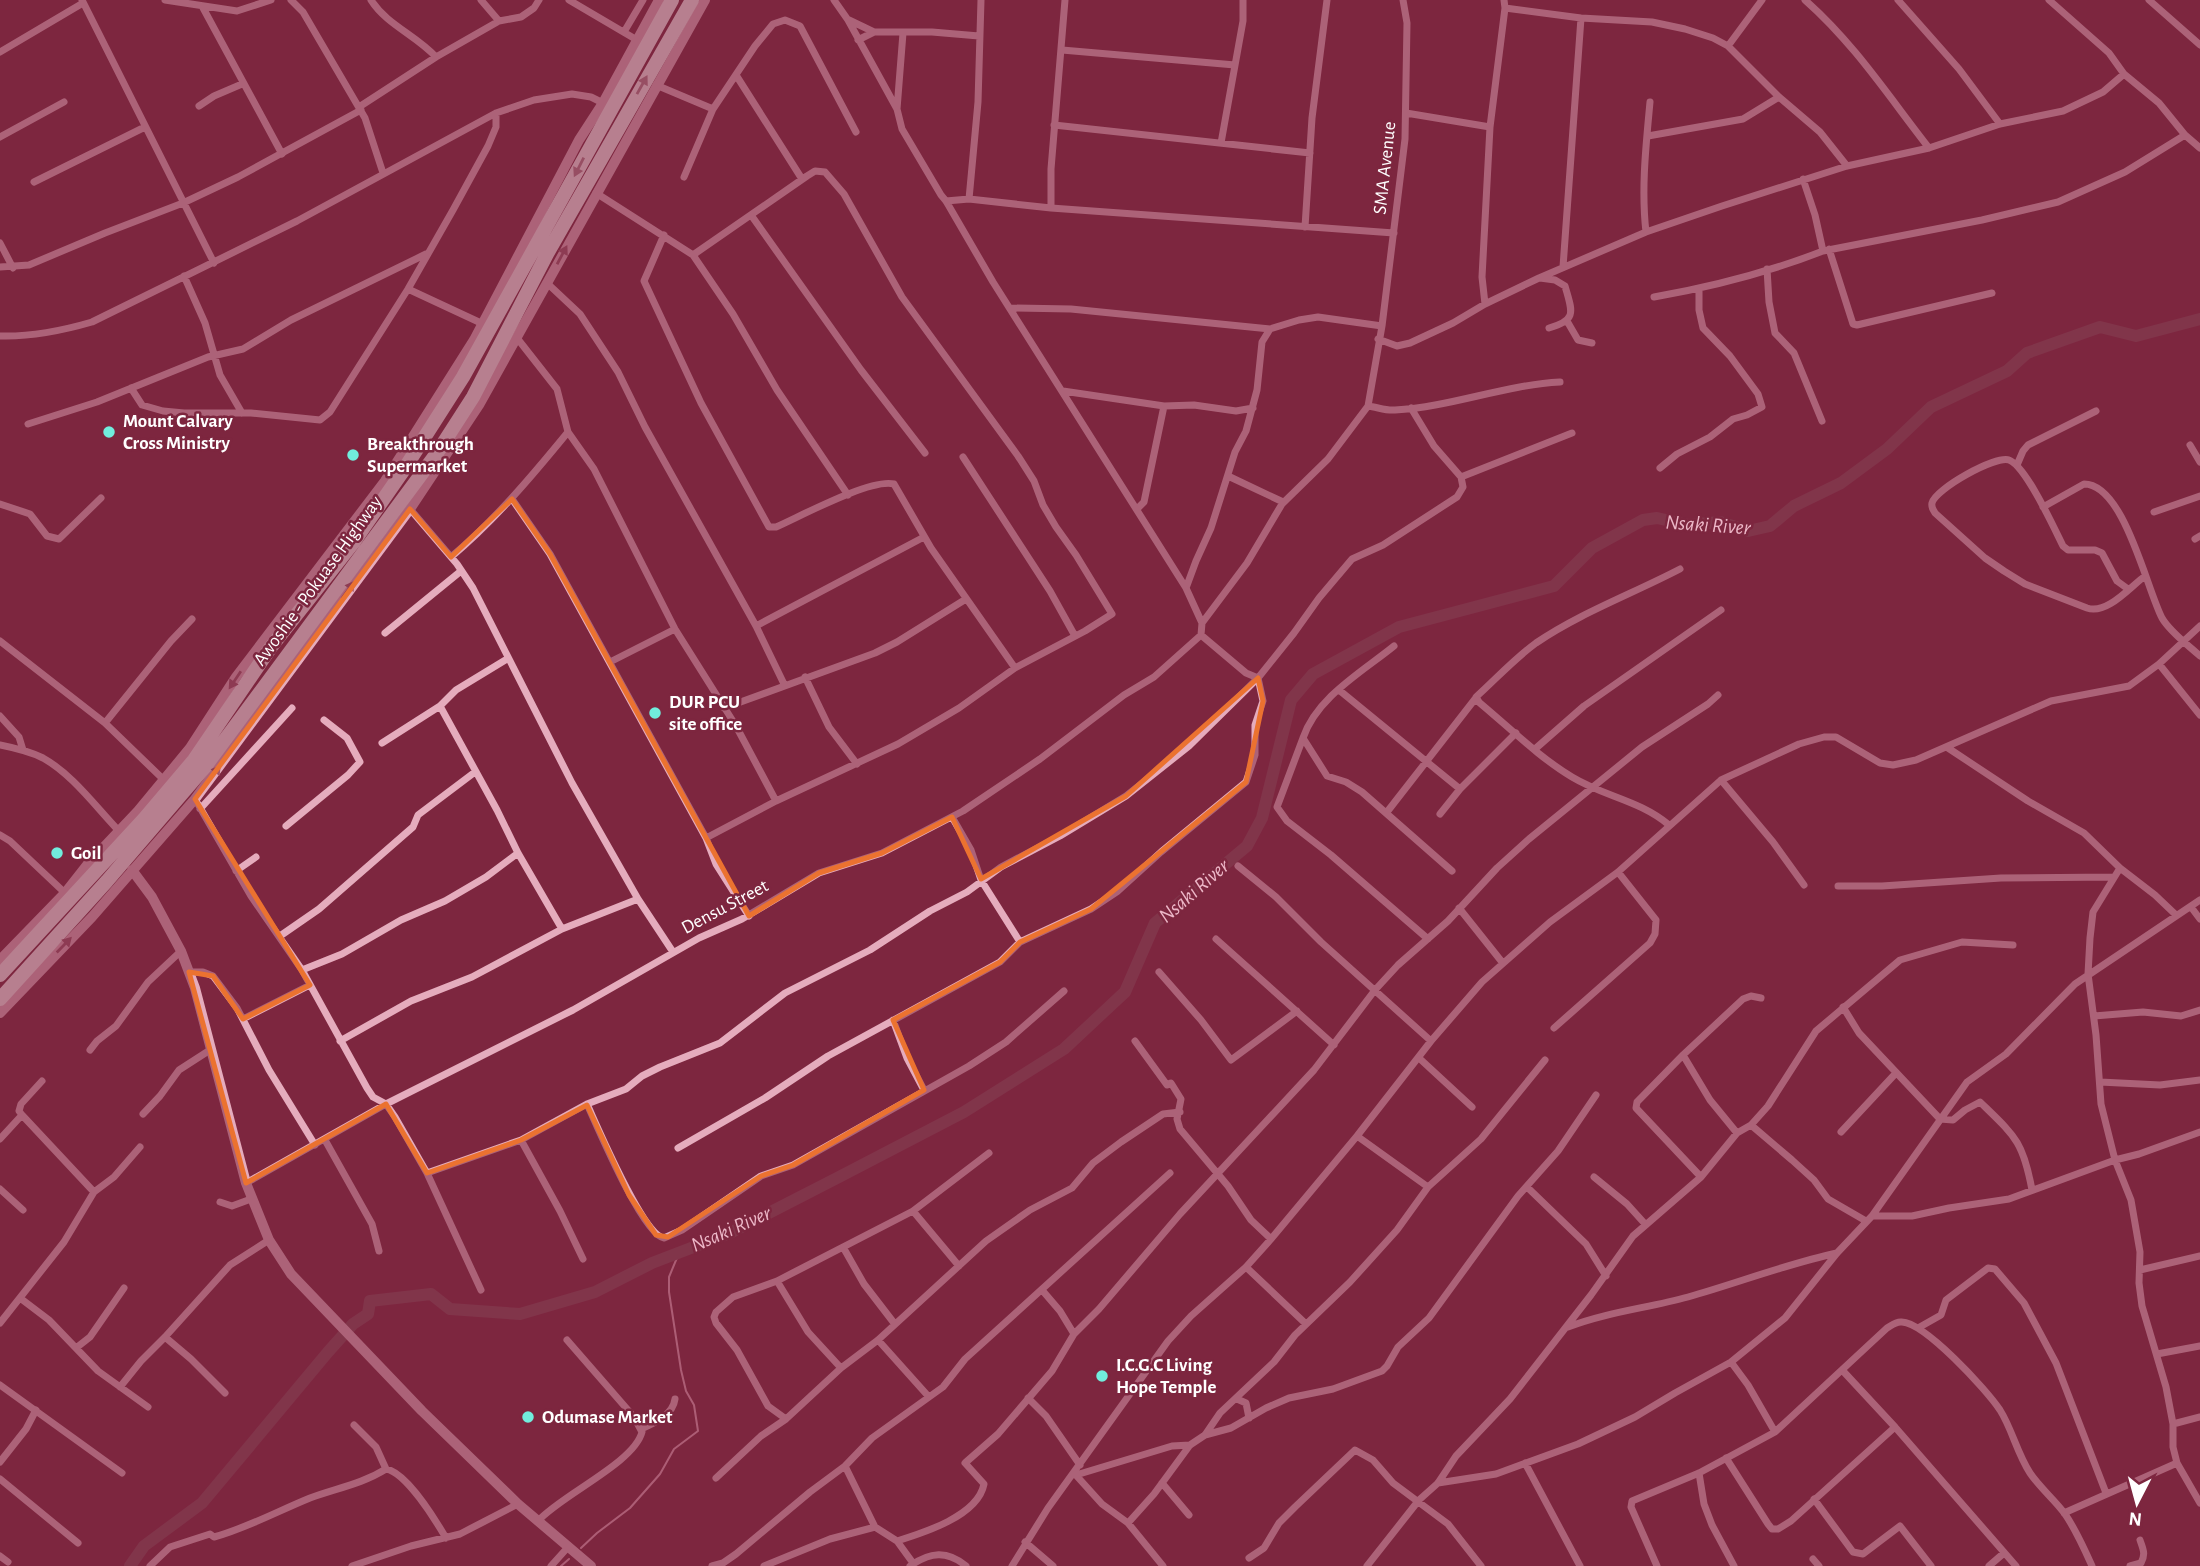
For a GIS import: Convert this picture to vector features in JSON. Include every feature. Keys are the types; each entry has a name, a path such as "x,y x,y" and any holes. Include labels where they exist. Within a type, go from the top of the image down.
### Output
{"main road":[{"name":"Awoshie - Pokuase Highway","path":"0,975 5,956 170,789 194,760 271,647 353,543 403,471 463,377 672,0"},
{"name":"Awoshie - Pokuase Highway","path":"0,999 190,785 437,453 473,397 547,254 692,0"},
{"path":"294,617 308,626"},
{"path":"5,956 18,940"}],"street":[{"path":"165,0 237,11 253,3 271,0"},
{"path":"291,0 299,6 360,109 372,134 383,173"},
{"path":"371,0 388,20 419,40 436,57"},
{"path":"481,0 499,21"},
{"path":"0,267 29,265 183,203 282,154 360,109 436,57 499,21 521,17 534,8 539,0"},
{"path":"569,0 637,40"},
{"path":"624,32 643,0"},
{"path":"18,940 65,893 190,748 236,677 385,481 474,340 579,140 603,103 659,0"},
{"path":"198,804 410,509 479,405 705,0"},
{"path":"834,0 848,20 897,109 902,130 1098,451 1186,588 1202,623 1201,635 1246,673 1258,678"},
{"path":"970,199 978,102 981,0"},
{"path":"1051,208 1051,169 1065,0"},
{"path":"1221,143 1243,21 1243,0"},
{"path":"1305,228 1310,153 1327,0"},
{"name":"SMA Avenue","path":"1368,406 1382,326 1406,113 1407,23 1404,0"},
{"path":"1728,46 1762,0"},
{"path":"1805,0 1833,26 1858,55 1929,148"},
{"path":"1898,0 1959,69 2000,124"},
{"path":"2049,0 2109,53 2124,74 2159,103 2185,135 2200,148"},
{"path":"2149,0 2200,45"},
{"path":"0,52 82,1 214,263"},
{"path":"1485,304 1482,277 1490,127 1504,4 1581,18 1666,24 1713,38 1728,46 1779,97 1820,132 1847,166"},
{"path":"202,6 282,154"},
{"path":"1563,267 1581,18"},
{"path":"684,177 713,109 773,24 785,20 800,26 856,132"},
{"path":"848,20 874,32 932,32 979,36"},
{"path":"858,40 874,32"},
{"path":"897,109 903,33"},
{"path":"1062,50 1236,65"},
{"path":"1378,338 1397,346 1410,343 1539,278 1646,232 1847,166 1929,148 2000,124 2077,106 2103,92 2124,74"},
{"path":"736,75 802,179"},
{"path":"199,106 242,84"},
{"path":"656,85 713,109"},
{"path":"0,335 38,335 92,322 297,221 496,113 534,100 572,94 591,97 603,103"},
{"path":"1647,136 1743,119 1779,97"},
{"path":"0,137 64,102"},
{"path":"1646,232 1643,204 1650,102"},
{"path":"131,388 138,401 149,407 184,413 242,413 320,420 330,412 408,289 488,146 496,127 496,113"},
{"path":"1406,113 1490,127"},
{"path":"1054,125 1310,153"},
{"path":"34,182 145,127"},
{"path":"1654,297 1699,289 1798,261 1826,250 1982,220 2058,202 2126,172 2185,135"},
{"path":"693,255 802,179 820,170 825,172 837,184 902,297 1018,456 1034,481 1043,505 1112,614 1015,668 940,720 898,744 776,801 706,838"},
{"path":"1803,179 1853,324 1992,293"},
{"path":"596,193 693,255 727,305 777,390 848,495"},
{"path":"946,201 970,199 1051,208 1394,233"},
{"path":"751,215 861,370 925,453"},
{"path":"664,235 644,281 701,403 769,527 776,527 880,483 894,484 924,537 1015,668"},
{"path":"0,243 13,268"},
{"path":"28,424 97,402 216,356 243,349 291,320 427,253"},
{"path":"1767,269 1769,302 1775,333 1794,353 1822,421"},
{"path":"184,276 205,323 220,374 242,413"},
{"path":"1539,278 1555,280 1565,286 1571,313 1567,321 1549,328"},
{"path":"547,283 580,314 618,372 645,428 756,626 784,684"},
{"path":"408,289 481,323"},
{"path":"1660,468 1677,454 1710,437 1732,419 1762,407 1758,394 1730,356 1703,328 1699,310 1699,289"},
{"path":"1010,308 1071,309 1270,329 1318,317 1382,326"},
{"path":"1567,321 1578,340 1592,343"},
{"path":"1186,588 1211,528 1235,452 1247,431 1262,342 1270,329"},
{"path":"517,338 557,389 568,432 594,469 675,629 724,708 776,801"},
{"path":"1202,623 1247,563 1282,504 1328,459 1368,406 1391,411 1465,399 1529,384 1560,382"},
{"path":"1063,391 1164,407 1194,405 1236,411 1253,408"},
{"path":"1137,509 1144,502 1164,407"},
{"path":"426,1173 521,1140 587,1104 626,1089 642,1076 660,1067 720,1043 785,993 870,950 930,911 967,892 981,880 1126,796 1189,746 1258,678 1352,559 1383,545 1457,497 1463,487 1461,477 1434,446 1410,408"},
{"path":"2017,465 2028,445 2096,411"},
{"path":"451,557 480,533 512,499 568,432"},
{"path":"1461,477 1572,433"},
{"path":"2190,445 2200,462"},
{"path":"963,457 1044,581 1074,636"},
{"path":"2128,589 2117,581 2102,553 2095,550 2067,550 2063,546 2017,465 2008,459 1998,459 1956,480 1932,502 1932,508 1985,558 2025,584 2093,610 2103,608 2128,589 2145,576"},
{"path":"1228,476 1281,501 1282,504"},
{"path":"2043,507 2084,484 2098,486 2120,514 2164,621 2200,656"},
{"path":"2154,512 2200,496"},
{"path":"0,504 30,514 47,536 59,539 101,498"},
{"path":"512,499 550,554 706,838 716,864 749,916"},
{"path":"410,509 461,570 572,783 638,899 673,952"},
{"path":"756,626 924,537"},
{"path":"1479,702 1476,697 1506,667 1537,642 1602,606 1631,595 1680,569"},
{"path":"385,633 461,570"},
{"path":"724,708 875,653 966,599"},
{"path":"1535,749 1584,706 1721,610"},
{"path":"105,723 170,642 192,619"},
{"path":"1012,1566 1026,1542 1168,1341 1246,1267 1271,1239 1357,1136 1431,1041 1502,962 1550,922 1618,872 1721,780 1800,744 1824,737 1836,737 1880,763 1893,765 1916,760 2051,701 2129,686 2159,664 2200,626"},
{"path":"610,662 675,629"},
{"name":"Densu Street","path":"246,1183 386,1104 573,1010 673,952 749,916 819,873 882,853 952,817 997,789 1124,695 1153,677 1201,635"},
{"path":"0,641 105,723 164,780"},
{"path":"1394,646 1339,690 1307,727 1277,807 1287,821 1331,855 1428,939"},
{"path":"383,743 440,706 456,690 507,659"},
{"path":"2159,664 2200,715"},
{"path":"805,677 829,727 857,764"},
{"path":"678,1148 765,1098 828,1056 1000,962 1020,942 1091,909 1118,891 1246,782 1255,755 1255,725 1263,701 1258,678"},
{"path":"1339,690 1460,789"},
{"path":"897,1541 937,1529 978,1497 984,1484 965,1463 998,1433 1052,1371 1074,1334 1099,1310 1180,1214 1275,1114 1398,965 1460,908 1497,868 1642,747 1718,695"},
{"path":"1387,812 1475,699 1572,777 1593,788 1640,805 1669,825"},
{"path":"440,706 518,853 562,929"},
{"path":"0,1013 92,917 132,870 292,708"},
{"path":"0,716 19,737 23,750"},
{"path":"286,826 360,762 347,738 324,720"},
{"path":"1440,814 1460,789 1516,733"},
{"path":"1303,738 1327,776 1346,782 1387,812 1452,872"},
{"path":"0,745 44,758 119,831"},
{"path":"1948,748 2028,801 2084,833 2120,868 2176,915"},
{"path":"280,936 319,909 413,827 418,815 475,772"},
{"path":"1721,780 1773,842 1804,885"},
{"path":"198,804 236,870 302,970 373,1097 386,1104 426,1173 481,1290"},
{"path":"952,817 971,850 981,880 1020,942"},
{"path":"0,835 10,841 65,893"},
{"path":"302,970 335,957 401,920 445,901 486,877 518,853"},
{"path":"236,870 256,857"},
{"path":"1238,866 1276,897 1431,1041"},
{"path":"2120,868 2093,912 2088,974 2101,1104 2115,1160 2131,1200 2138,1235 2142,1306 2157,1354 2173,1424 2173,1447 2177,1463 2200,1503"},
{"path":"132,870 152,897 181,951 251,1199 269,1240 291,1275 422,1411 519,1504 591,1566"},
{"path":"1554,1028 1650,943 1655,934 1656,920 1618,872"},
{"path":"1839,887 2001,878 2113,877"},
{"path":"340,1041 411,1001 472,978 562,929 638,899"},
{"path":"1438,1483 1496,1474 1578,1444 1635,1418 1731,1362 1785,1318 1869,1218 1967,1082 2006,1054 2075,984 2200,900"},
{"path":"2191,906 2200,919"},
{"path":"1460,908 1502,962"},
{"path":"1216,939 1334,1045"},
{"path":"1371,1564 1419,1500 1438,1483 1456,1456 1510,1399 1606,1276 1633,1236 1701,1177 1737,1133 1751,1125 1768,1106 1816,1031 1899,960 1962,942 2012,945"},
{"path":"90,1050 128,1012 148,982 181,951"},
{"path":"189,972 203,972 212,976 243,1019 269,1070 315,1145"},
{"path":"1159,972 1231,1060 1297,1011"},
{"path":"243,1019 310,985"},
{"path":"587,1104 629,1195 656,1235 660,1238 668,1237 761,1176 793,1165 969,1066 1006,1042 1064,991"},
{"path":"1701,1177 1636,1108 1637,1102 1743,999 1757,996 1761,998"},
{"path":"1843,1007 1859,1033 1940,1119 1954,1120 1980,1102 2008,1127 2027,1164 2032,1191"},
{"path":"2094,1016 2143,1012 2181,1016 2200,1010"},
{"path":"893,1020 907,1058 924,1090"},
{"path":"1135,1041 1167,1085 1171,1083 1175,1087 1181,1099 1177,1119 1180,1129 1251,1220 1271,1239"},
{"path":"142,1114 160,1096 179,1070 210,1050"},
{"path":"1683,1055 1710,1100 1737,1133"},
{"path":"1419,1058 1472,1107"},
{"path":"1205,1435 1220,1413 1274,1362 1306,1324 1350,1282 1397,1230 1429,1187 1481,1139 1545,1060"},
{"path":"1841,1132 1895,1073"},
{"path":"2100,1082 2160,1084 2200,1080"},
{"path":"42,1081 19,1111 94,1192"},
{"path":"1128,1523 1190,1445 1205,1435 1231,1429 1289,1398 1333,1389 1381,1371 1387,1366 1398,1347 1429,1318 1527,1187 1559,1151 1596,1095"},
{"path":"716,1478 761,1436 786,1419 841,1368 878,1340 894,1323 1015,1219 1072,1188 1093,1163 1163,1114 1180,1112"},
{"path":"0,1139 22,1115"},
{"path":"1751,1125 1792,1160 1828,1199 1869,1218 1912,1216 2009,1199 2200,1132"},
{"path":"1357,1136 1429,1187"},
{"path":"325,1140 372,1224 379,1251"},
{"path":"521,1140 583,1259"},
{"path":"0,1323 64,1242 94,1192 114,1177 140,1147"},
{"path":"786,1419 768,1406 737,1350 716,1324 716,1312 733,1297 777,1281 913,1211 989,1153"},
{"path":"712,1566 726,1564 845,1466 872,1438 943,1387 965,1359 1170,1173"},
{"path":"1594,1177 1627,1204 1646,1225"},
{"path":"1527,1187 1586,1244 1606,1276"},
{"path":"0,1189 23,1210"},
{"path":"220,1202 232,1206 251,1199"},
{"path":"913,1211 959,1266"},
{"path":"120,1387 230,1265 269,1240"},
{"path":"843,1247 864,1284 894,1323"},
{"path":"1566,1328 1600,1316 1686,1297 1798,1261 1837,1253"},
{"path":"2140,1270 2200,1256"},
{"path":"1246,1267 1306,1324"},
{"path":"1918,1328 1941,1315 1947,1300 1988,1268 1995,1269 2024,1303 2056,1363 2106,1493"},
{"path":"777,1281 808,1332 841,1368"},
{"path":"76,1348 90,1337 124,1288"},
{"path":"1042,1290 1060,1311 1074,1334"},
{"path":"20,1298 40,1312 98,1371 148,1407"},
{"path":"1657,1566 1631,1507 1632,1501 1699,1473 1775,1432 1887,1328 1904,1321 1918,1328 1964,1367 1989,1395 2002,1413 2030,1472 2064,1513 2092,1566"},
{"path":"165,1337 225,1393"},
{"path":"538,1521 548,1509 601,1475 640,1438 641,1429 634,1417 567,1340"},
{"path":"878,1340 929,1397"},
{"path":"2157,1354 2200,1346"},
{"path":"1731,1362 1748,1385 1775,1432"},
{"path":"1843,1371 2016,1566"},
{"path":"0,1385 122,1473"},
{"path":"1028,1398 1046,1416 1080,1465"},
{"path":"641,1429 665,1416 674,1408 675,1399"},
{"path":"1237,1399 1246,1403 1249,1418"},
{"path":"0,1462 26,1429 36,1410"},
{"path":"2173,1424 2200,1417"},
{"path":"354,1425 376,1447 386,1469 396,1472 431,1513 446,1538"},
{"path":"1726,1458 1772,1529 1778,1530 1895,1427"},
{"path":"1075,1474 1172,1446 1190,1445"},
{"path":"1249,1558 1264,1548 1279,1523 1353,1450 1358,1450 1373,1460 1393,1483 1448,1524 1480,1566"},
{"path":"2064,1513 2177,1463"},
{"path":"1525,1464 1580,1566"},
{"path":"845,1466 876,1527 897,1541 911,1565 930,1556 947,1554 966,1566"},
{"path":"150,1566 170,1547 210,1534 214,1537 232,1532 275,1511 369,1480 386,1469"},
{"path":"1699,1473 1704,1504 1734,1566"},
{"path":"1075,1474 1102,1504 1128,1523 1163,1566"},
{"path":"0,1479 79,1543"},
{"path":"1162,1483 1189,1514"},
{"path":"1814,1499 1853,1552 1863,1554 1900,1526 1931,1566"},
{"path":"352,1566 475,1528 519,1504"},
{"path":"764,1566 830,1539 876,1527"},
{"path":"2130,1566 2141,1563 2143,1559 2145,1553 2140,1540"},
{"path":"1026,1542 1053,1566"},
{"path":"551,1566 569,1546"},
{"path":"1989,1566 2004,1553"},
{"path":"0,1556 8,1562"},
{"path":"1813,1559 1819,1566"}],"highlighted area":[{"path":"512,499 550,554 749,916 819,873 882,853 952,817 981,879 1126,796 1258,678 1263,701 1246,782 1091,909 1020,942 1000,962 893,1020 924,1090 793,1165 761,1176 668,1237 656,1235 629,1195 587,1105 521,1140 427,1173 386,1104 246,1183 189,972 213,976 243,1019 310,985 195,799 410,509 451,557"}],"waterway":[{"name":"Nsaki River","path":"130,1566 144,1546 202,1503 328,1352 353,1324 368,1314 370,1301 431,1294 450,1309 520,1314 595,1292 652,1263 730,1233 839,1177 964,1112 1064,1049 1125,992 1155,923 1247,846 1262,818 1291,700 1313,674 1399,627 1554,586 1592,548 1643,520 1657,518 1688,525 1720,522 1748,531 1770,526 1794,506 1841,483 1887,449 1931,407 2007,371 2027,353 2100,327 2136,336 2200,319"},
{"path":"581,1548 630,1508 660,1474 674,1449 698,1431 694,1405 686,1391 681,1370 669,1292 669,1277 679,1253"},
{"path":"561,1566 569,1559"}],"place":[{"name":"Mount Calvary Cross Ministry","path":"109,432"},
{"name":"Breakthrough Supermarket","path":"353,455"},
{"name":"DUR PCU site office","path":"655,713"},
{"name":"Goil","path":"57,853"},
{"name":"I.C.G.C Living Hope Temple","path":"1102,1376"},
{"name":"Odumase Market","path":"528,1417"}]}
